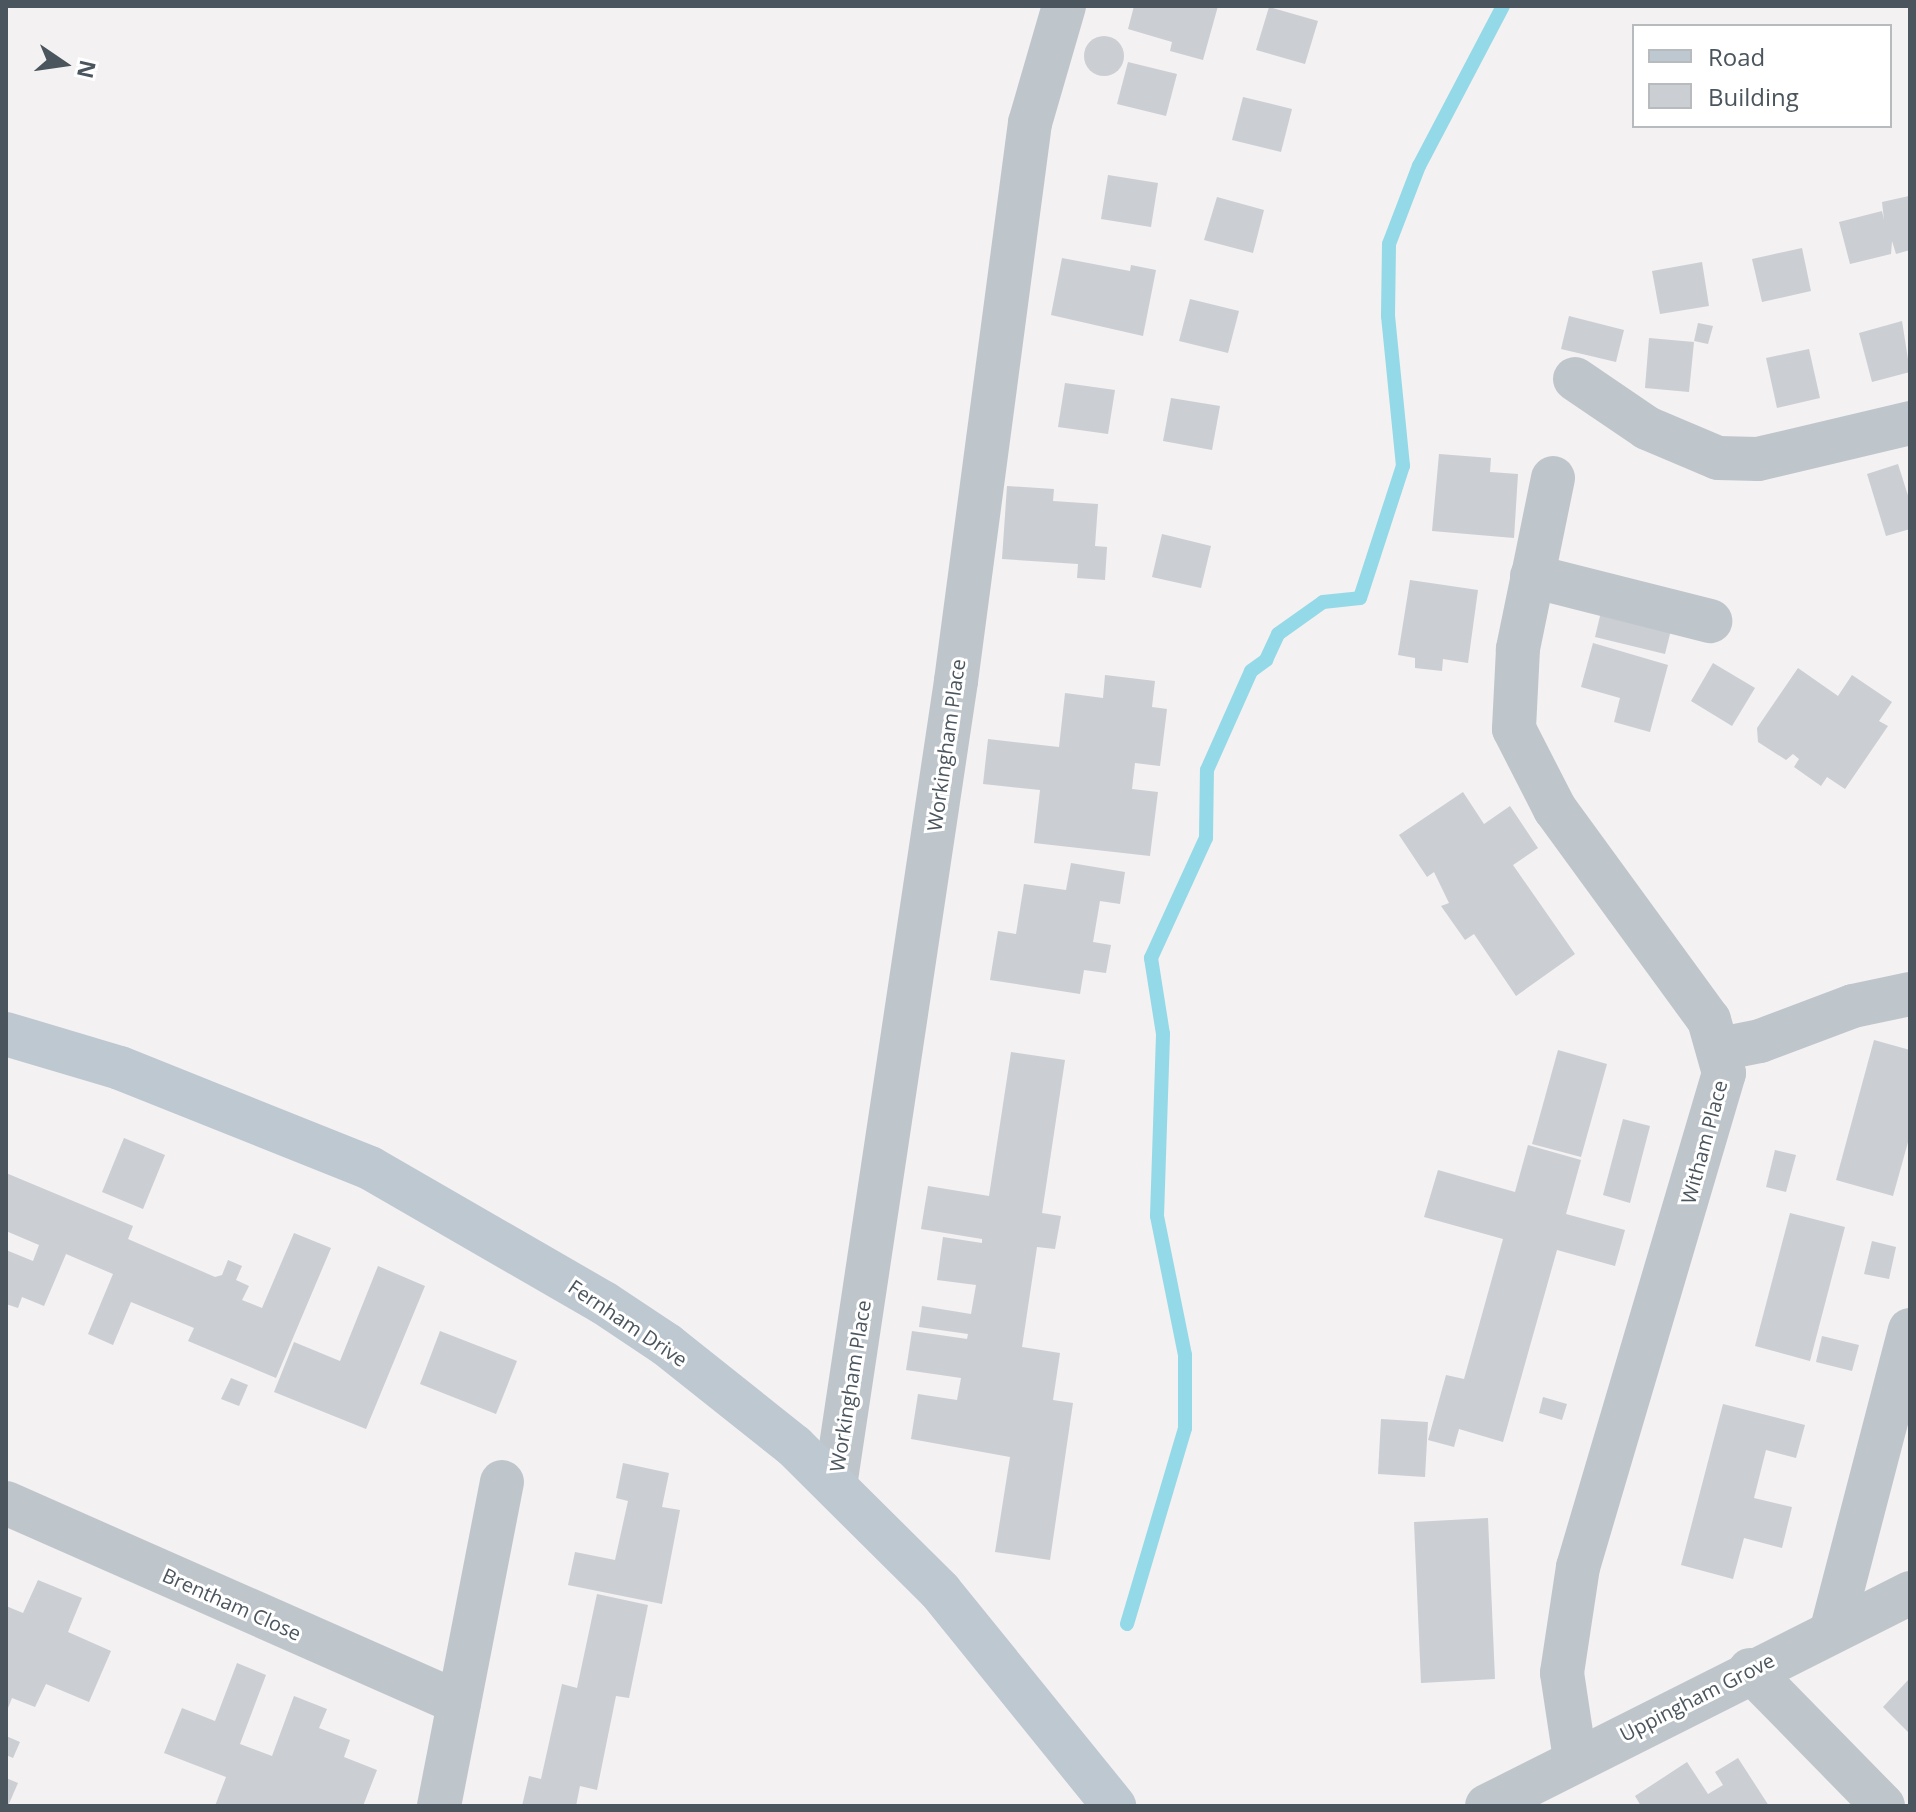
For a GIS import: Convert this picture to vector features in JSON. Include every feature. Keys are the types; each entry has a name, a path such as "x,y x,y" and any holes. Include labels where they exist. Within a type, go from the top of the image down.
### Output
{"street":[{"name":"Workingham Place","path":"835,1486 956,681 1030,123 1064,6"},
{"path":"1575,379 1679,446 1718,458 1758,459 1910,423"},
{"name":"Witham Place","path":"1553,478 1532,576 1512,699 1519,742 1555,809 1709,1020 1720,1049 1720,1092 1578,1567 1562,1673 1557,1781"},
{"path":"1532,576 1710,621"},
{"path":"1720,1049 1760,1041 1853,1006 1910,994"},
{"name":"Fernham Drive","path":"6,1034 120,1068 370,1168 604,1303 667,1345 794,1446 940,1591 1114,1806"},
{"path":"1832,1629 1910,1330"},
{"path":"439,1806 502,1482"},
{"name":"Brentham Close","path":"6,1503 459,1703"},
{"name":"Uppingham Grove","path":"1487,1806 1557,1781 1750,1670 1910,1593"},
{"path":"1750,1670 1883,1806"}],"building":[{"path":"1134,6 1218,6 1203,60 1170,51 1172,42 1128,29"},
{"path":"1269,7 1318,21 1305,64 1256,50"},
{"path":"1104,36 1118,42 1124,56 1118,70 1104,76 1090,70 1084,56 1090,42"},
{"path":"1128,62 1177,74 1166,116 1117,104"},
{"path":"1243,97 1292,109 1281,152 1232,140"},
{"path":"1108,175 1158,183 1151,227 1101,219"},
{"path":"1909,196 1910,250 1896,254 1892,241 1891,254 1850,264 1839,222 1882,211 1884,220 1882,202"},
{"path":"1217,197 1264,210 1253,253 1204,240"},
{"path":"1802,248 1811,291 1762,302 1752,259"},
{"path":"1062,258 1130,271 1131,265 1156,270 1143,336 1051,315"},
{"path":"1702,262 1709,306 1660,314 1652,271"},
{"path":"1190,299 1239,311 1228,353 1179,341"},
{"path":"1569,316 1624,330 1616,362 1561,349"},
{"path":"1902,321 1910,372 1872,382 1859,333"},
{"path":"1698,323 1713,326 1708,344 1694,341"},
{"path":"1649,338 1694,342 1689,392 1645,388"},
{"path":"1809,349 1820,398 1777,408 1766,358"},
{"path":"1065,383 1115,390 1108,434 1058,427"},
{"path":"1171,398 1220,406 1212,450 1163,441"},
{"path":"1439,454 1491,458 1490,472 1518,474 1514,538 1432,531"},
{"path":"1898,464 1910,502 1910,529 1886,536 1867,474"},
{"path":"1007,486 1054,489 1053,501 1098,504 1095,546 1107,547 1105,580 1077,578 1078,564 1002,559"},
{"path":"1162,534 1211,546 1201,588 1152,577"},
{"path":"1410,580 1478,590 1468,663 1443,659 1442,671 1415,668 1415,658 1398,655"},
{"path":"1601,612 1671,630 1665,654 1595,637"},
{"path":"1593,643 1668,665 1650,732 1614,722 1620,698 1581,687"},
{"path":"1713,663 1755,688 1732,726 1691,701"},
{"path":"1798,668 1838,696 1852,675 1892,702 1879,721 1888,726 1845,789 1827,777 1821,786 1794,767 1799,759 1793,754 1786,760 1758,742 1757,728"},
{"path":"1105,675 1155,681 1152,707 1167,709 1160,766 1135,763 1132,789 1158,792 1150,856 1034,843 1040,790 983,784 988,739 1059,747 1065,693 1103,698"},
{"path":"1463,792 1484,824 1510,806 1538,848 1513,865 1575,954 1516,996 1474,934 1465,940 1441,906 1449,903 1434,872 1427,877 1399,835"},
{"path":"1071,863 1125,872 1120,904 1100,901 1093,942 1111,945 1106,973 1084,970 1080,994 990,980 998,931 1016,934 1024,884 1066,890"},
{"path":"1874,1040 1910,1050 1910,1135 1893,1196 1836,1180"},
{"path":"1558,1050 1607,1064 1581,1157 1532,1144"},
{"path":"1011,1052 1065,1060 1042,1213 1061,1216 1055,1249 1037,1247 1022,1347 1060,1353 1053,1400 1073,1403 1050,1560 995,1552 1010,1457 911,1439 918,1394 957,1400 961,1378 906,1370 912,1331 967,1339 968,1334 919,1327 922,1306 971,1314 976,1285 937,1280 943,1237 982,1243 982,1239 921,1229 928,1186 989,1196"},
{"path":"1623,1119 1650,1126 1630,1203 1603,1195"},
{"path":"124,1138 165,1155 143,1209 102,1192"},
{"path":"1528,1145 1581,1160 1566,1214 1625,1230 1615,1266 1557,1250 1503,1442 1459,1429 1454,1447 1428,1440 1446,1375 1464,1379 1503,1239 1424,1217 1438,1170 1515,1192"},
{"path":"1775,1150 1796,1155 1786,1192 1766,1187"},
{"path":"6,1173 133,1226 128,1239 215,1277 222,1275 228,1260 242,1266 236,1280 249,1286 242,1300 262,1308 294,1233 331,1248 276,1378 188,1341 194,1328 131,1302 113,1345 88,1334 113,1274 66,1254 44,1306 22,1297 18,1308 6,1304 6,1250 33,1261 39,1245 6,1231"},
{"path":"1790,1213 1845,1227 1810,1361 1755,1346"},
{"path":"1872,1241 1896,1247 1889,1279 1864,1274"},
{"path":"378,1266 425,1286 366,1429 274,1392 294,1342 340,1361"},
{"path":"440,1331 517,1361 496,1414 420,1384"},
{"path":"1822,1336 1859,1345 1852,1371 1816,1362"},
{"path":"231,1378 248,1385 239,1406 221,1399"},
{"path":"1543,1397 1567,1404 1562,1420 1539,1413"},
{"path":"1723,1404 1805,1425 1796,1458 1766,1450 1754,1498 1792,1507 1782,1548 1744,1538 1733,1579 1681,1565"},
{"path":"1381,1419 1428,1422 1425,1477 1378,1474"},
{"path":"623,1463 669,1473 662,1507 680,1510 662,1604 568,1585 575,1552 615,1560 628,1501 616,1498"},
{"path":"1488,1518 1495,1679 1421,1683 1414,1522"},
{"path":"38,1580 82,1598 68,1632 111,1651 89,1702 46,1684 35,1707 12,1698 6,1713 6,1606 23,1613"},
{"path":"597,1594 648,1605 629,1698 616,1696 597,1790 580,1786 576,1806 522,1806 529,1776 541,1779 562,1684 577,1688"},
{"path":"237,1663 266,1675 240,1744 272,1756 294,1696 327,1709 319,1728 350,1740 344,1757 377,1770 363,1806 215,1806 226,1777 164,1753 182,1708 215,1721"},
{"path":"1910,1678 1910,1734 1883,1707"},
{"path":"6,1736 20,1742 13,1758 6,1755"},
{"path":"1738,1758 1769,1806 1641,1806 1635,1796 1687,1762 1708,1794 1723,1785 1715,1772"},
{"path":"6,1778 18,1783 8,1806 6,1806"}],"waterway":[{"path":"1127,1624 1185,1428 1185,1355 1157,1216 1163,1034 1151,958 1206,838 1207,770 1251,671 1266,660 1278,634 1323,602 1360,598 1403,466 1388,316 1389,244 1419,166 1503,6"}]}
